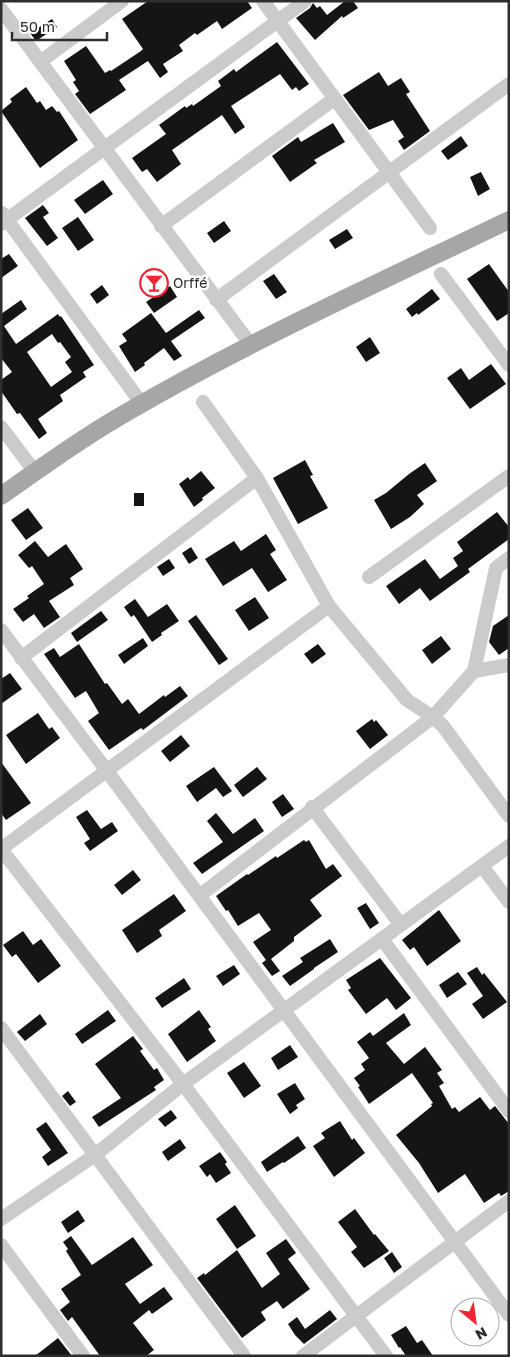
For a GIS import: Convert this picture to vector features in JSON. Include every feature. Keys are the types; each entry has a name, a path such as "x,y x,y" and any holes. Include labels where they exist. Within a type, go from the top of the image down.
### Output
{"main road":[{"path":"1,496 98,429 142,404 251,345 509,220"}],"street":[{"path":"263,1 430,228"},
{"path":"142,404 3,219 104,149 305,1"},
{"path":"40,62 115,3"},
{"path":"1,9 251,345"},
{"path":"216,300 509,84"},
{"path":"161,226 334,99"},
{"path":"441,274 509,366"},
{"path":"204,402 257,478 329,606 407,700 433,716 443,726 509,816"},
{"path":"1,426 35,472"},
{"path":"369,578 509,476"},
{"path":"21,658 257,478"},
{"path":"199,896 312,807 433,716 474,671 496,568 509,558"},
{"path":"329,606 1,849 184,1084 386,1356"},
{"path":"1,630 509,1315"},
{"path":"474,671 509,665"},
{"path":"312,807 401,925"},
{"path":"1,1219 95,1154 184,1084 509,846"},
{"path":"482,866 509,902"},
{"path":"382,939 509,1111"},
{"path":"1,1028 244,1356"},
{"path":"303,1356 509,1200"},
{"path":"1,1245 83,1356"}],"building":[{"path":"148,1 247,1 252,8 222,29 217,21 197,35 195,33 179,45 183,51 163,64 168,72 160,78 148,61 119,80 126,90 90,114 75,94 79,91 73,82 76,80 64,61 86,46 105,73 141,51 143,49 122,19"},
{"path":"345,1 353,1 358,8 343,18 342,16 315,40 296,18 310,8 313,3 317,8 320,6 327,15"},
{"path":"52,19 57,27 36,41 30,33"},
{"path":"277,42 309,84 299,91 296,87 292,90 280,74 231,106 245,127 235,134 222,115 172,150 181,164 157,182 147,169 142,172 132,158 166,134 159,125 185,106 186,108 192,104 193,106 221,86 218,81 234,69 236,72"},
{"path":"379,72 388,86 401,78 410,92 406,94 430,131 404,150 398,141 404,137 393,120 369,130 343,95"},
{"path":"26,87 37,103 40,101 46,110 52,106 57,112 59,111 78,140 40,168 1,111 12,102 10,99"},
{"path":"333,123 345,142 314,160 317,163 290,182 272,156 298,137 301,142"},
{"path":"461,136 468,146 448,160 441,151"},
{"path":"481,172 490,189 478,196 470,177"},
{"path":"103,180 113,194 85,214 74,200"},
{"path":"43,205 49,213 43,217 58,238 47,246 25,218"},
{"path":"78,217 94,240 78,251 62,228"},
{"path":"224,221 231,231 214,243 207,233"},
{"path":"347,229 353,238 335,249 329,240"},
{"path":"9,254 18,266 1,278 1,259"},
{"path":"489,264 509,292 509,313 497,321 467,279"},
{"path":"274,274 287,292 276,299 263,281"},
{"path":"102,285 109,295 97,304 90,294"},
{"path":"170,286 177,297 154,313 146,302"},
{"path":"432,289 440,299 418,315 417,313 412,317 406,309"},
{"path":"21,300 27,309 4,326 16,344 58,314 94,365 83,372 86,377 60,395 63,401 38,419 47,433 39,439 20,413 17,414 1,391 1,380 12,372 1,358 1,314","holes":["52,334 58,343 60,342 71,357 65,362 72,372 51,387 27,352"]},
{"path":"199,310 205,318 171,341 182,356 174,361 164,348 135,372 119,346 127,341 122,334 151,313 166,333"},
{"path":"370,337 380,353 366,362 356,347"},
{"path":"491,364 506,384 470,409 447,378 461,368 469,380"},
{"path":"305,460 313,475 310,476 328,508 298,524 273,478"},
{"path":"425,463 437,481 417,495 424,504 410,517 391,529 374,500"},
{"path":"201,471 215,488 194,507 179,484 188,477 190,480"},
{"path":"134,493 144,493 144,506 134,506"},
{"path":"28,508 43,528 26,540 11,520"},
{"path":"497,512 509,527 509,539 468,569 470,572 430,601 420,588 399,604 386,586 425,559 440,579 458,566 453,558 463,551 457,542"},
{"path":"266,534 276,550 270,554 287,580 268,592 252,568 223,586 205,559 234,541 241,551"},
{"path":"35,541 48,557 66,544 83,569 70,578 74,585 49,601 60,617 44,628 34,614 23,622 13,609 44,584 32,566 29,568 18,555"},
{"path":"191,547 198,558 189,564 182,553"},
{"path":"169,559 175,568 163,576 157,567"},
{"path":"255,597 269,618 249,631 235,610"},
{"path":"135,599 148,617 167,604 179,621 161,633 162,635 152,642 134,615 131,617 124,607"},
{"path":"101,611 108,620 77,642 71,633"},
{"path":"196,615 228,659 219,665 188,621"},
{"path":"509,615 509,648 499,655 489,642 493,626"},
{"path":"441,636 451,649 432,664 422,650"},
{"path":"143,638 148,646 124,664 118,655"},
{"path":"79,644 105,684 107,683 122,704 128,699 139,714 164,695 165,697 180,686 188,696 143,730 141,728 109,750 88,721 99,713 86,691 75,698 44,654 54,648 60,657"},
{"path":"318,644 326,654 312,664 304,654"},
{"path":"10,673 22,689 1,704 1,679"},
{"path":"38,713 49,729 52,727 60,738 26,764 6,735"},
{"path":"372,719 374,722 376,720 388,735 370,749 356,731"},
{"path":"181,735 190,746 170,762 161,751"},
{"path":"1,762 31,803 6,820 1,813"},
{"path":"214,767 232,791 223,797 216,788 197,802 186,786"},
{"path":"257,767 267,779 243,797 234,785"},
{"path":"283,794 294,809 282,817 272,802"},
{"path":"87,810 101,829 112,822 118,831 90,851 84,843 90,839 76,817"},
{"path":"216,813 233,834 255,818 264,831 202,874 193,863 223,842 207,821"},
{"path":"304,840 306,842 309,840 326,869 333,864 342,876 310,900 322,916 294,937 294,941 271,959 280,971 272,976 262,963 266,960 253,942 271,930 259,913 238,926 216,896 247,874 276,856 277,858"},
{"path":"133,870 141,880 122,895 114,885"},
{"path":"174,894 186,911 159,930 162,936 137,953 122,930"},
{"path":"366,903 379,923 370,929 357,908"},
{"path":"439,910 461,941 427,966 414,947 410,950 402,940"},
{"path":"23,931 33,945 41,939 61,966 38,983 16,954 12,957 3,945"},
{"path":"330,939 338,952 290,986 282,976 303,962 300,958"},
{"path":"380,958 411,998 396,1010 387,998 366,1014 348,990 351,988 346,980"},
{"path":"234,965 240,974 223,986 216,976"},
{"path":"477,967 507,1002 483,1019 472,1004 483,996 467,973"},
{"path":"458,972 467,984 447,998 439,985"},
{"path":"184,978 191,989 162,1008 155,998"},
{"path":"108,1010 116,1021 82,1044 75,1034"},
{"path":"199,1010 211,1027 208,1029 216,1041 187,1062 168,1034"},
{"path":"404,1013 411,1025 386,1043 404,1064 425,1047 442,1070 437,1073 444,1083 439,1086 452,1109 455,1107 459,1112 480,1097 490,1110 495,1106 509,1124 509,1191 501,1196 499,1193 484,1203 465,1174 438,1193 419,1163 396,1135 432,1106 431,1104 433,1103 412,1073 369,1104 358,1087 360,1086 354,1078 365,1070 361,1064 369,1058 357,1042 370,1032 373,1036"},
{"path":"40,1014 47,1024 25,1041 17,1032"},
{"path":"133,1036 143,1049 140,1051 154,1070 157,1068 164,1080 154,1087 156,1090 99,1127 92,1117 121,1098 95,1064"},
{"path":"290,1045 298,1057 278,1070 271,1058"},
{"path":"244,1062 261,1086 244,1098 227,1073"},
{"path":"295,1083 305,1099 296,1105 298,1108 290,1114 277,1094"},
{"path":"68,1091 76,1102 70,1106 62,1096"},
{"path":"171,1110 177,1118 165,1127 158,1119"},
{"path":"340,1121 352,1140 354,1138 365,1153 334,1177 313,1146 325,1138 321,1133"},
{"path":"46,1122 68,1153 48,1166 42,1157 51,1150 36,1129"},
{"path":"298,1136 306,1148 267,1172 261,1162"},
{"path":"180,1139 186,1148 168,1161 162,1152"},
{"path":"220,1152 227,1162 225,1164 231,1173 216,1183 210,1174 207,1177 199,1166"},
{"path":"235,1205 256,1236 237,1249 216,1219"},
{"path":"355,1209 374,1235 389,1251 364,1268 351,1252 357,1247 338,1222"},
{"path":"78,1210 85,1221 68,1233 61,1222"},
{"path":"71,1236 92,1265 133,1237 153,1265 125,1284 140,1304 164,1287 173,1299 152,1314 149,1310 133,1323 154,1350 146,1356 100,1356 72,1317 68,1321 60,1310 70,1302 61,1289 81,1275 66,1251 68,1249 63,1242"},
{"path":"286,1239 296,1253 288,1259 310,1289 283,1309 277,1301 261,1312 266,1320 242,1338 197,1278 204,1273 205,1275 237,1250 262,1288 280,1274 266,1253"},
{"path":"392,1252 402,1267 394,1273 384,1258"},
{"path":"330,1310 337,1319 304,1344 288,1324 297,1317 305,1329"},
{"path":"406,1326 417,1343 422,1340 433,1356 406,1356 391,1335"},
{"path":"58,1338 72,1356 35,1356"}],"place":[{"name":"Orffé","path":"154,283"}]}
